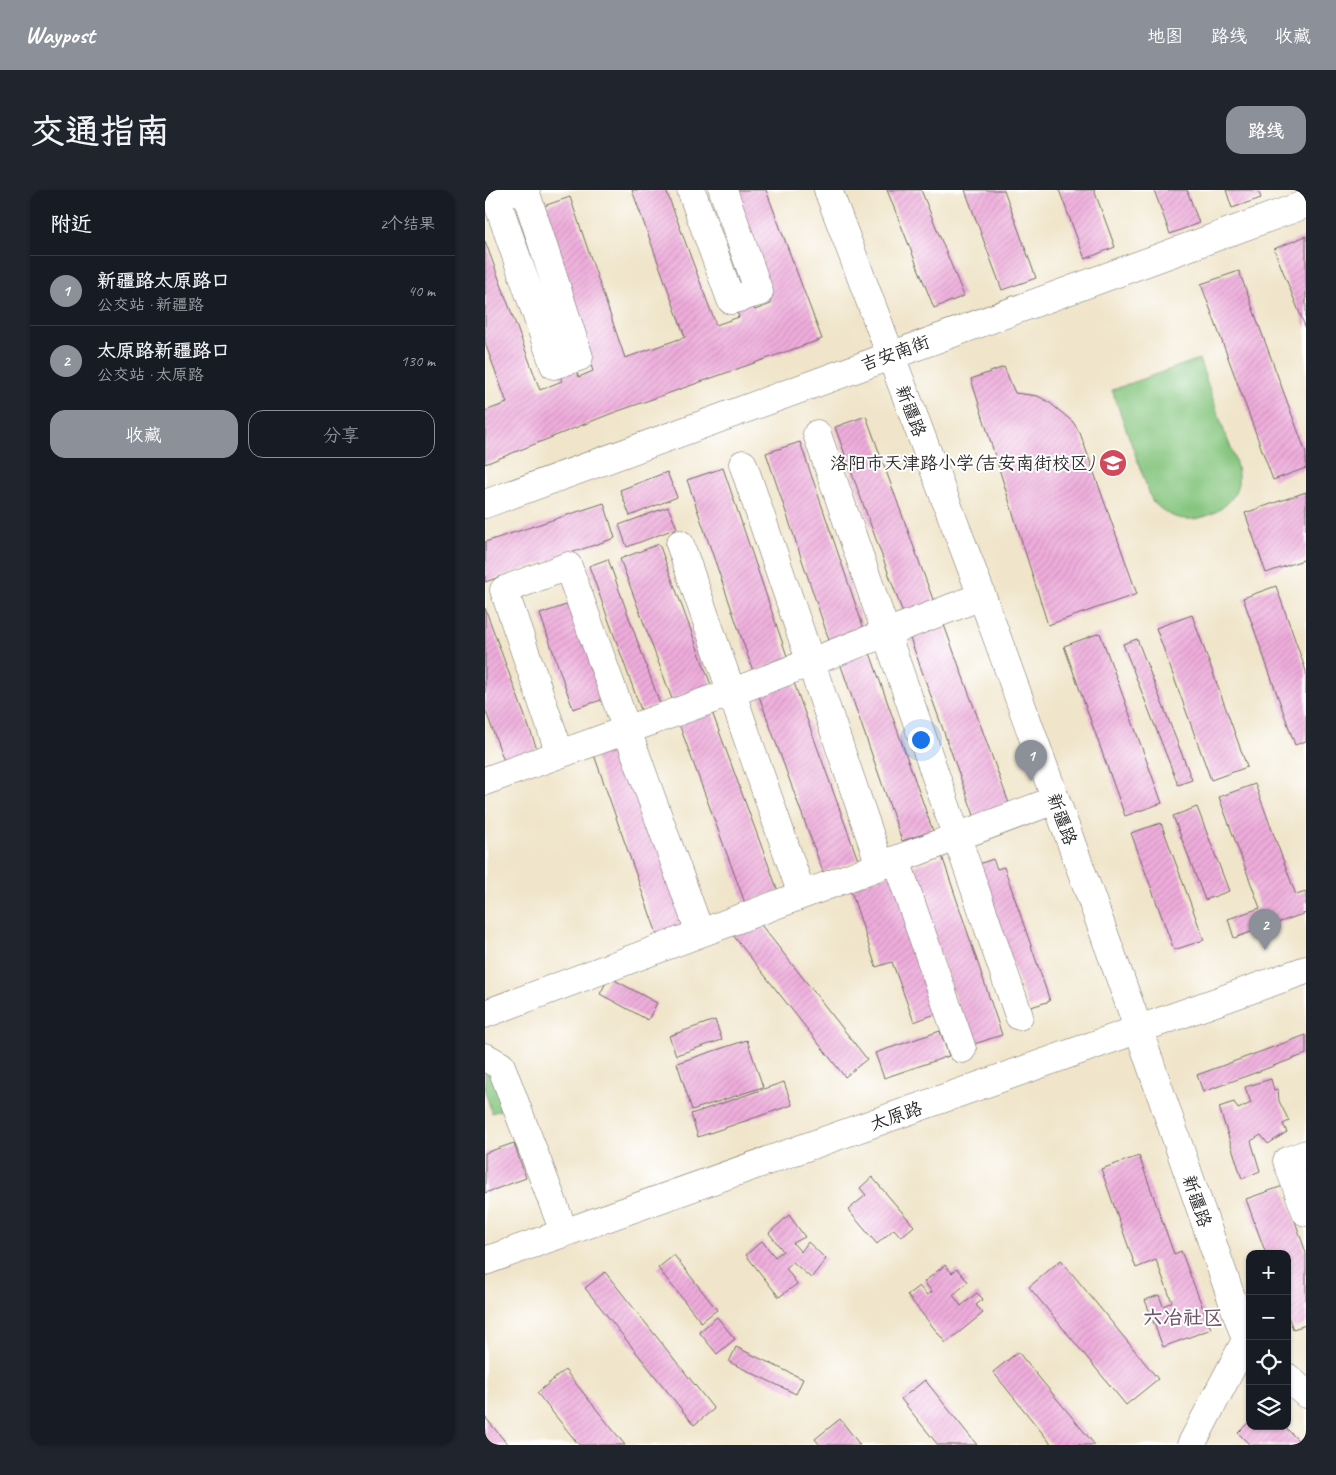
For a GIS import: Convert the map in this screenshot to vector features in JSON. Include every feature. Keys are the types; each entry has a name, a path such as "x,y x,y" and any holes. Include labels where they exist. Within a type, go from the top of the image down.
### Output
{"street":[{"path":"691,190 731,300 759,292 723,190"},
{"name":"新疆路","path":"828,190 982,596 1248,1340"},
{"path":"515,191 579,356 554,365 496,198 515,191"},
{"name":"吉安南街","path":"485,504 1306,204"},
{"path":"817,434 1019,1016"},
{"path":"743,464 810,662 962,1050"},
{"path":"680,544 802,894"},
{"path":"560,754 504,590 568,566 700,933"},
{"path":"485,781 732,692 982,596"},
{"path":"485,1014 1055,800"},
{"name":"太原路","path":"485,1261 1306,970"},
{"path":"485,1057 501,1066 564,1232"},
{"path":"1306,1154 1287,1161 1306,1212"},
{"name":"新疆路","path":"1191,1445 1246,1345"},
{"path":"1291,1381 1306,1394"}],"green space":[{"path":"1199,359 1233,455 1238,483 1234,496 1225,506 1200,518 1186,519 1174,517 1163,511 1152,501 1112,390"},
{"path":"485,1071 495,1079 506,1108 492,1113 485,1091"}],"building":[{"path":"632,190 666,190 716,325 739,317 735,307 752,301 755,310 771,304 729,190 766,190 822,339 610,414 485,464 485,411 507,403 485,343 485,241 540,390 562,381 558,372 574,365 579,377 593,371 538,208 570,197 625,358 685,337"},
{"path":"887,190 921,190 964,296 934,308"},
{"path":"965,190 1004,190 1036,278 1002,290"},
{"path":"1059,190 1094,190 1115,247 1085,259"},
{"path":"1154,190 1187,190 1199,223 1170,234"},
{"path":"1226,190 1258,190 1261,198 1232,208"},
{"path":"1306,236 1306,329 1274,249"},
{"path":"1239,271 1306,453 1306,468 1273,480 1201,284"},
{"path":"1004,367 1015,393 1038,396 1050,403 1073,422 1080,433 1137,594 1048,625 971,379"},
{"path":"866,416 935,605 904,616 835,427"},
{"path":"800,442 865,632 830,643 766,453"},
{"path":"723,468 788,659 753,671 687,480"},
{"path":"667,472 677,497 630,516 620,490"},
{"path":"1306,492 1306,559 1266,573 1245,513"},
{"path":"604,503 615,538 485,582 485,542"},
{"path":"668,507 677,528 627,547 619,525"},
{"path":"659,544 711,685 672,699 620,559"},
{"path":"608,559 660,704 641,710 589,566"},
{"path":"1276,586 1306,671 1306,741 1295,745 1243,598"},
{"path":"575,602 608,698 573,709 540,614"},
{"path":"485,608 537,749 504,761 485,709"},
{"path":"1192,615 1247,767 1211,780 1156,628"},
{"path":"944,625 1010,806 975,818 910,638"},
{"path":"1100,633 1162,803 1125,816 1064,646"},
{"path":"1137,639 1192,780 1178,785 1123,644"},
{"path":"870,653 933,831 902,841 840,663"},
{"path":"794,683 858,860 823,872 759,696"},
{"path":"712,712 778,891 745,903 679,724"},
{"path":"625,742 690,926 658,937 593,752"},
{"path":"1255,784 1296,895 1306,892 1306,913 1234,938 1228,919 1260,908 1219,797"},
{"path":"1197,807 1229,891 1205,900 1173,816"},
{"path":"1161,823 1204,940 1174,950 1131,833"},
{"path":"942,856 1002,1035 971,1045 911,867"},
{"path":"993,859 997,869 1004,867 1050,1001 1028,1008 979,864"},
{"path":"894,873 943,1011 914,1022 892,962 876,967 850,888"},
{"path":"754,916 867,1059 845,1077 732,934"},
{"path":"609,977 657,1003 648,1020 600,994"},
{"path":"715,1020 722,1040 676,1055 669,1036"},
{"path":"940,1031 949,1056 884,1078 875,1053"},
{"path":"1306,1035 1306,1054 1203,1092 1197,1075"},
{"path":"747,1040 763,1087 692,1110 677,1063"},
{"path":"1271,1079 1274,1090 1278,1089 1279,1101 1289,1121 1283,1124 1287,1132 1268,1144 1261,1135 1251,1141 1260,1171 1242,1179 1219,1107 1234,1102 1238,1109 1251,1103 1245,1087"},
{"path":"784,1082 792,1105 698,1137 691,1114"},
{"path":"514,1143 526,1178 485,1193 485,1153"},
{"path":"1139,1156 1174,1254 1181,1251 1211,1329 1163,1347 1145,1300 1159,1295 1163,1306 1172,1302 1156,1260 1136,1268 1101,1169"},
{"path":"872,1177 914,1226 901,1237 894,1229 877,1244 848,1210 866,1195 860,1188"},
{"path":"1283,1186 1306,1253 1306,1325 1293,1329 1291,1324 1291,1250 1265,1250 1246,1199"},
{"path":"789,1215 805,1237 793,1243 801,1252 808,1242 826,1259 811,1278 793,1262 786,1268 797,1284 779,1297 746,1255 762,1241 775,1257 783,1251 769,1233"},
{"path":"674,1255 717,1310 701,1322 658,1268"},
{"path":"1061,1260 1158,1379 1126,1405 1029,1287"},
{"path":"945,1265 952,1273 957,1269 968,1282 953,1295 961,1306 977,1293 983,1299 976,1305 983,1313 946,1343 907,1295 919,1286 927,1295 932,1292 924,1282"},
{"path":"605,1272 714,1409 694,1425 585,1288"},
{"path":"717,1317 735,1339 717,1354 699,1332"},
{"path":"736,1347 803,1379 796,1394 729,1362"},
{"path":"1018,1352 1095,1445 1052,1445 993,1372"},
{"path":"565,1370 625,1445 579,1445 537,1393"},
{"path":"925,1380 977,1445 938,1445 901,1399"},
{"path":"485,1417 508,1445 485,1445"},
{"path":"840,1419 860,1445 820,1445 815,1439"},
{"path":"1246,1425 1246,1430 1288,1430 1303,1445 1250,1445 1238,1433"}],"place":[{"name":"洛阳市天津路小学(吉安南街校区)","path":"1113,463"},
{"name":"新疆路太原路口","path":"1031,781"},
{"name":"太原路新疆路口","path":"1265,950"}],"district":[{"name":"六冶社区","path":"1183,1317"}]}
